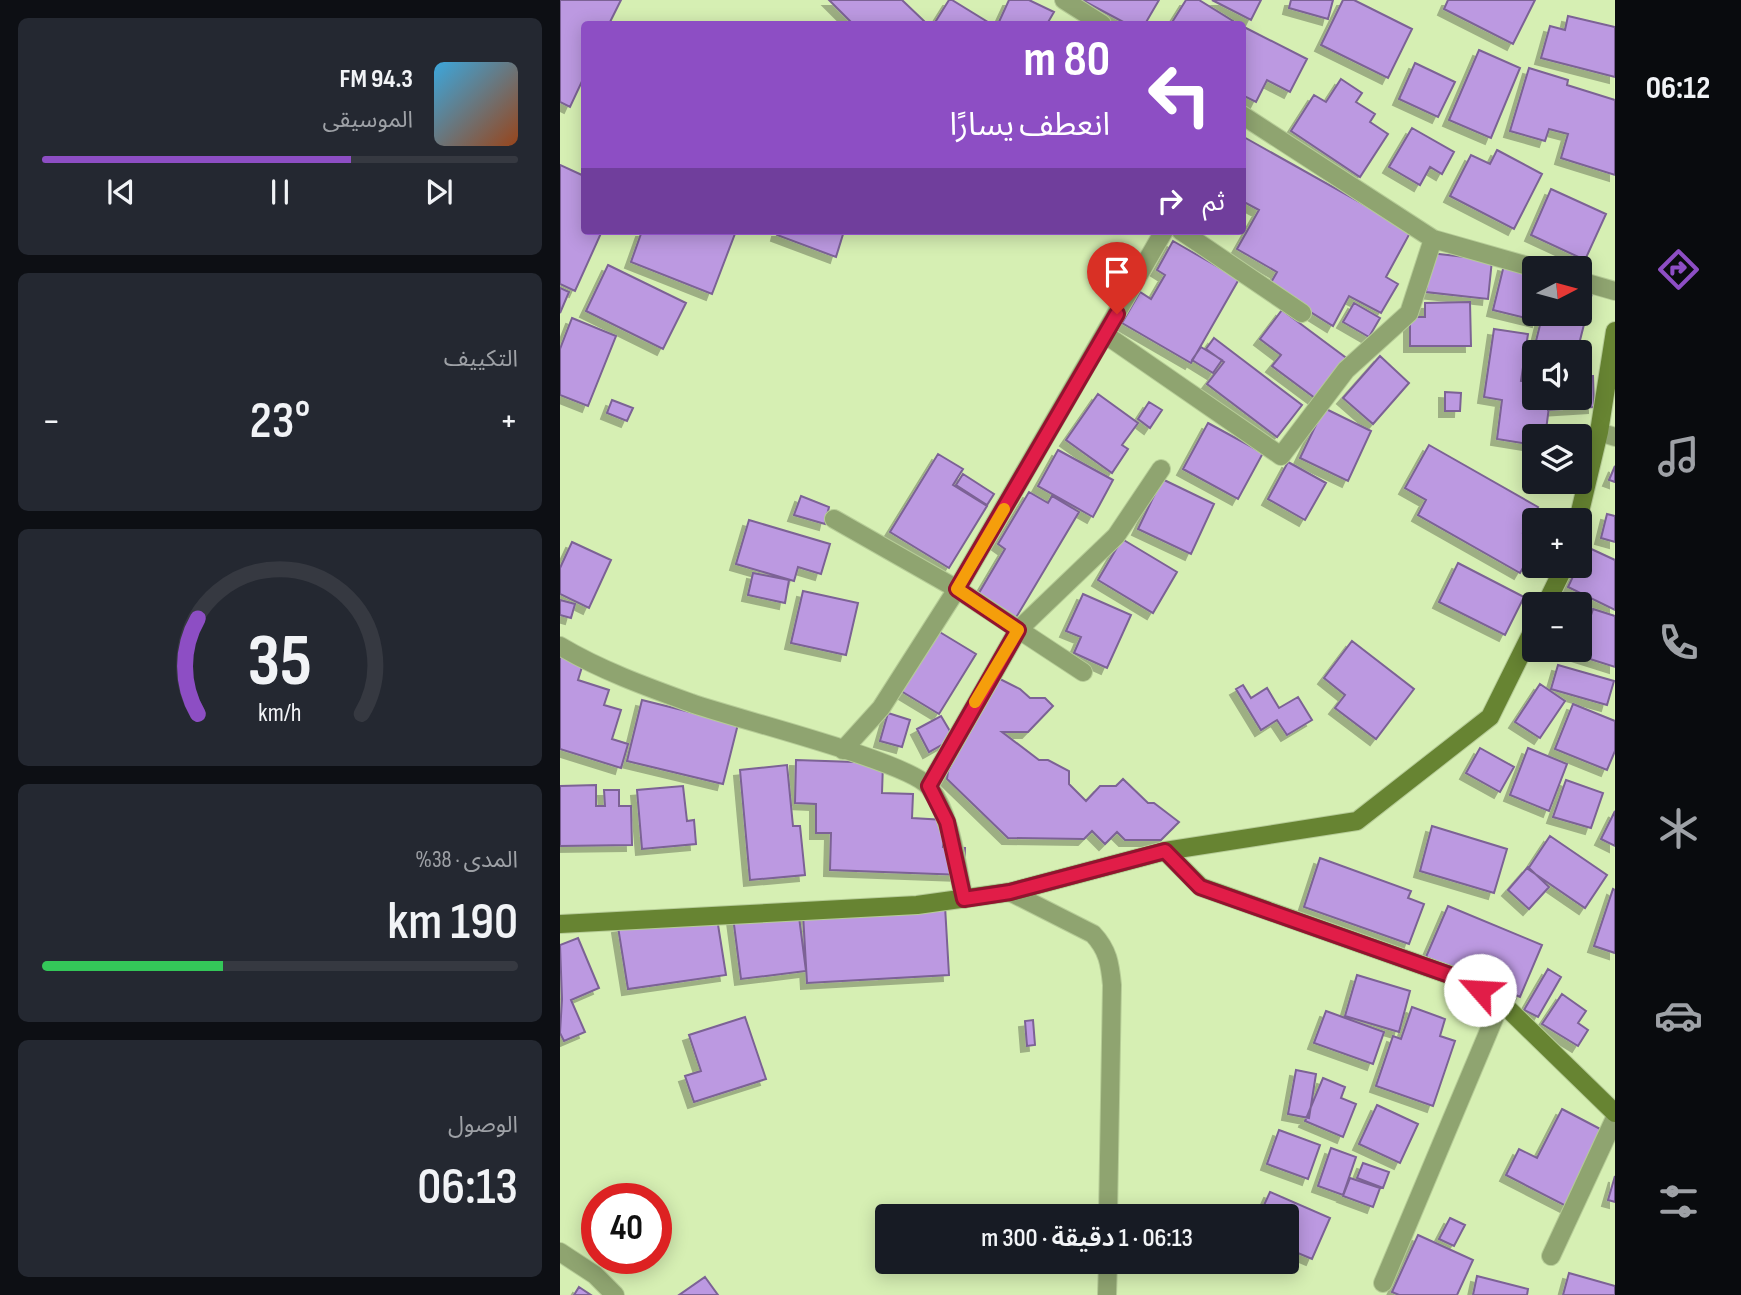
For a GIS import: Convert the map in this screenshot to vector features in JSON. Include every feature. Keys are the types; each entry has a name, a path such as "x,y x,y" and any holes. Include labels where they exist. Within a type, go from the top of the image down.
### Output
{"street":[{"path":"1065,0 1097,21"},
{"path":"1246,119 1433,239 1522,264"},
{"path":"843,750 881,708 957,589 1162,235"},
{"path":"1187,235 1302,313"},
{"path":"1106,335 1281,456 1346,370 1409,313 1433,239"},
{"path":"1592,284 1615,291"},
{"path":"1582,508 1610,434 1615,331"},
{"path":"929,786 1018,630 1116,536 1161,469"},
{"path":"834,519 957,589 1083,671"},
{"path":"560,646 582,660 692,704 878,761 929,786 947,822 964,899"},
{"path":"560,924 917,905 964,899 1010,892 1165,851 1357,821 1490,717 1522,652"},
{"path":"1165,851 1200,887 1458,978 1501,1002 1615,1116 1551,1256"},
{"path":"1010,892 1093,934 1103,945 1109,960 1112,985 1108,1204"},
{"path":"1383,1283 1501,1002"},
{"path":"560,1252 595,1275 615,1295"},
{"path":"1107,1295 1108,1274"}],"building":[{"path":"560,0 621,0 610,21 581,21 581,83 570,107 560,102"},
{"path":"829,0 902,0 924,21 850,21"},
{"path":"949,0 952,0 986,21 936,21"},
{"path":"1009,0 1029,0 1054,12 1049,21 999,21"},
{"path":"1082,0 1159,0 1147,21 1121,21"},
{"path":"1186,0 1199,0 1233,21 1173,21"},
{"path":"1212,0 1261,0 1251,20"},
{"path":"1291,0 1333,0 1328,19 1289,8"},
{"path":"1343,0 1354,0 1412,29 1388,78 1321,45"},
{"path":"1448,0 1535,0 1513,44 1444,9"},
{"path":"1568,16 1615,27 1615,77 1541,58 1550,26 1565,30"},
{"path":"1246,28 1307,59 1290,92 1267,80 1256,102 1246,97"},
{"path":"1479,50 1520,68 1491,138 1449,120"},
{"path":"1415,63 1455,82 1438,117 1399,99"},
{"path":"1529,68 1568,80 1567,85 1615,100 1615,175 1561,158 1568,134 1549,129 1545,141 1510,131"},
{"path":"1341,79 1362,93 1356,102 1375,114 1370,122 1388,134 1360,177 1291,131 1314,95 1326,102"},
{"path":"1412,128 1454,152 1442,174 1430,167 1420,185 1389,167"},
{"path":"1246,138 1411,231 1386,277 1398,284 1381,313 1349,296 1333,326 1269,286 1277,272 1237,249 1259,210 1246,203"},
{"path":"1497,150 1542,174 1514,229 1450,196 1471,155 1490,164"},
{"path":"560,165 581,175 581,235 600,235 575,291 560,284"},
{"path":"1551,189 1606,214 1587,256 1576,256 1531,235"},
{"path":"641,235 734,235 712,294 631,262"},
{"path":"777,235 843,235 836,257"},
{"path":"1173,241 1239,279 1191,363 1122,323 1140,292 1151,299 1165,275 1157,270"},
{"path":"1430,253 1492,260 1488,299 1426,292"},
{"path":"608,265 686,303 663,349 586,311"},
{"path":"1504,265 1522,270 1522,317 1493,310"},
{"path":"560,288 569,292 560,313"},
{"path":"1470,302 1471,346 1410,346 1410,317 1425,317 1425,303"},
{"path":"1354,303 1380,318 1369,337 1343,322"},
{"path":"1282,310 1349,360 1319,401 1272,366 1281,355 1260,339"},
{"path":"572,318 616,336 588,406 560,395 560,349"},
{"path":"1540,326 1584,326 1580,340 1536,340"},
{"path":"1494,329 1528,334 1527,340 1522,340 1522,410 1549,410 1547,424 1522,424 1522,443 1497,439 1502,400 1484,397"},
{"path":"1214,338 1302,405 1277,437 1207,384 1224,362 1206,349"},
{"path":"1201,347 1222,360 1213,373 1192,360"},
{"path":"1380,356 1409,383 1373,424 1343,398"},
{"path":"1592,376 1593,376 1592,407"},
{"path":"1445,392 1461,393 1460,411 1445,411"},
{"path":"1098,394 1138,423 1122,445 1128,449 1112,473 1066,440"},
{"path":"612,400 633,408 627,421 607,413"},
{"path":"1149,402 1162,410 1150,428 1138,419"},
{"path":"1324,408 1371,431 1348,481 1300,458"},
{"path":"1208,423 1263,453 1238,499 1183,469"},
{"path":"1429,445 1538,507 1522,508 1520,573 1418,515 1426,500 1405,488"},
{"path":"1058,450 1113,480 1093,517 1038,486"},
{"path":"938,454 963,469 953,485 987,506 949,568 890,532"},
{"path":"1288,462 1326,483 1305,520 1268,499"},
{"path":"1615,466 1615,482 1609,480"},
{"path":"963,474 994,494 987,505 956,485"},
{"path":"1162,479 1214,504 1191,554 1138,529"},
{"path":"1029,492 1048,503 1052,496 1079,512 1014,621 976,598 1005,549 998,544"},
{"path":"801,496 829,507 825,524 794,515"},
{"path":"1607,514 1615,516 1615,542 1601,538"},
{"path":"749,520 830,544 821,574 798,567 794,581 736,564"},
{"path":"1122,539 1177,572 1153,613 1098,580"},
{"path":"572,542 611,560 589,608 560,594 560,568"},
{"path":"1592,549 1615,560 1615,610 1592,599 1592,592 1578,592 1568,587 1572,578 1592,578"},
{"path":"1458,563 1522,596 1505,635 1439,602"},
{"path":"753,573 789,580 785,603 748,595"},
{"path":"803,591 858,603 846,655 791,643"},
{"path":"1083,594 1131,615 1107,668 1074,653 1081,637 1066,631"},
{"path":"560,600 575,604 571,618 560,615"},
{"path":"1593,609 1615,616 1615,667 1592,660"},
{"path":"938,631 976,654 939,714 901,691"},
{"path":"1352,641 1414,689 1376,739 1335,708 1345,695 1324,678"},
{"path":"560,649 585,657 578,680 609,690 604,705 621,710 612,739 628,744 621,768 560,749"},
{"path":"1558,665 1614,681 1607,705 1551,689"},
{"path":"994,676 1020,689 1030,698 1045,698 1053,706 1028,732 1002,732 1039,760 1048,760 1069,771 1069,784 1086,801 1100,786 1116,786 1123,779 1148,803 1154,803 1179,822 1161,840 1125,840 1117,832 1105,844 1092,831 1084,839 1008,838 947,779 948,771"},
{"path":"1540,684 1565,701 1540,738 1515,722"},
{"path":"1243,685 1251,698 1267,688 1279,708 1298,697 1312,720 1287,735 1277,720 1261,730 1236,689"},
{"path":"642,700 738,724 723,784 627,761"},
{"path":"1573,704 1615,721 1615,751 1607,770 1555,749"},
{"path":"888,713 910,720 902,747 880,741"},
{"path":"941,716 954,738 929,752 917,729"},
{"path":"1480,748 1514,767 1500,792 1466,773"},
{"path":"1528,748 1567,764 1549,811 1510,795"},
{"path":"796,760 883,763 882,793 913,794 912,818 945,820 943,847 965,848 964,875 830,870 831,833 816,833 816,804 795,803"},
{"path":"787,765 793,826 800,826 805,875 750,880 740,770"},
{"path":"1566,780 1603,793 1591,828 1553,817"},
{"path":"596,785 596,806 605,806 604,790 619,790 619,806 631,806 632,845 560,846 560,786"},
{"path":"683,786 687,821 694,820 696,844 642,849 637,790"},
{"path":"1615,811 1615,846 1601,839"},
{"path":"1432,826 1507,849 1494,893 1420,871"},
{"path":"1550,836 1607,875 1585,908 1528,869"},
{"path":"1320,858 1411,891 1408,898 1424,904 1409,944 1304,907"},
{"path":"1528,867 1549,887 1529,909 1508,890"},
{"path":"1613,889 1615,890 1615,953 1594,946"},
{"path":"945,906 949,975 807,983 803,914"},
{"path":"1448,906 1542,945 1520,997 1426,957"},
{"path":"798,909 806,971 741,979 733,917"},
{"path":"716,912 726,975 628,989 618,927"},
{"path":"578,938 599,988 571,1000 585,1032 564,1041 560,1033 560,945"},
{"path":"1548,969 1561,977 1538,1017 1524,1010"},
{"path":"1357,975 1410,991 1399,1032 1345,1016"},
{"path":"1562,994 1586,1011 1578,1023 1588,1030 1578,1046 1542,1024"},
{"path":"1412,1007 1445,1019 1440,1036 1455,1041 1433,1106 1376,1086 1393,1036 1401,1039"},
{"path":"1326,1011 1384,1032 1373,1064 1314,1043"},
{"path":"745,1017 766,1079 694,1102 685,1076 701,1071 689,1035"},
{"path":"1033,1020 1035,1045 1027,1046 1025,1021"},
{"path":"1296,1070 1316,1074 1309,1118 1288,1114"},
{"path":"1323,1078 1345,1087 1341,1098 1356,1104 1343,1137 1305,1121"},
{"path":"1377,1105 1418,1124 1400,1163 1359,1144"},
{"path":"1562,1109 1606,1132 1568,1207 1506,1175 1519,1149 1537,1158"},
{"path":"1279,1130 1320,1145 1308,1179 1267,1164"},
{"path":"1331,1148 1356,1157 1343,1195 1318,1186"},
{"path":"1363,1163 1389,1172 1383,1188 1357,1178"},
{"path":"1615,1176 1615,1202 1608,1200"},
{"path":"1350,1178 1380,1188 1373,1207 1343,1196"},
{"path":"1270,1192 1298,1204 1264,1204"},
{"path":"1299,1205 1330,1218 1312,1259 1299,1254"},
{"path":"1450,1218 1465,1225 1454,1246 1439,1239"},
{"path":"1418,1235 1473,1260 1457,1295 1399,1295 1392,1292"},
{"path":"1569,1273 1615,1286 1615,1295 1563,1295"},
{"path":"1477,1276 1528,1289 1527,1295 1473,1295"},
{"path":"705,1277 718,1295 679,1295"},
{"path":"579,1287 591,1295 574,1295"}],"slow traffic":[{"path":"975,702 1018,630 957,589 1004,509"}],"route":[{"path":"1117,314 957,589 1018,630 983,687 929,786 947,822 964,899 1010,892 1165,851 1200,887 1458,978 1480,990"}]}
